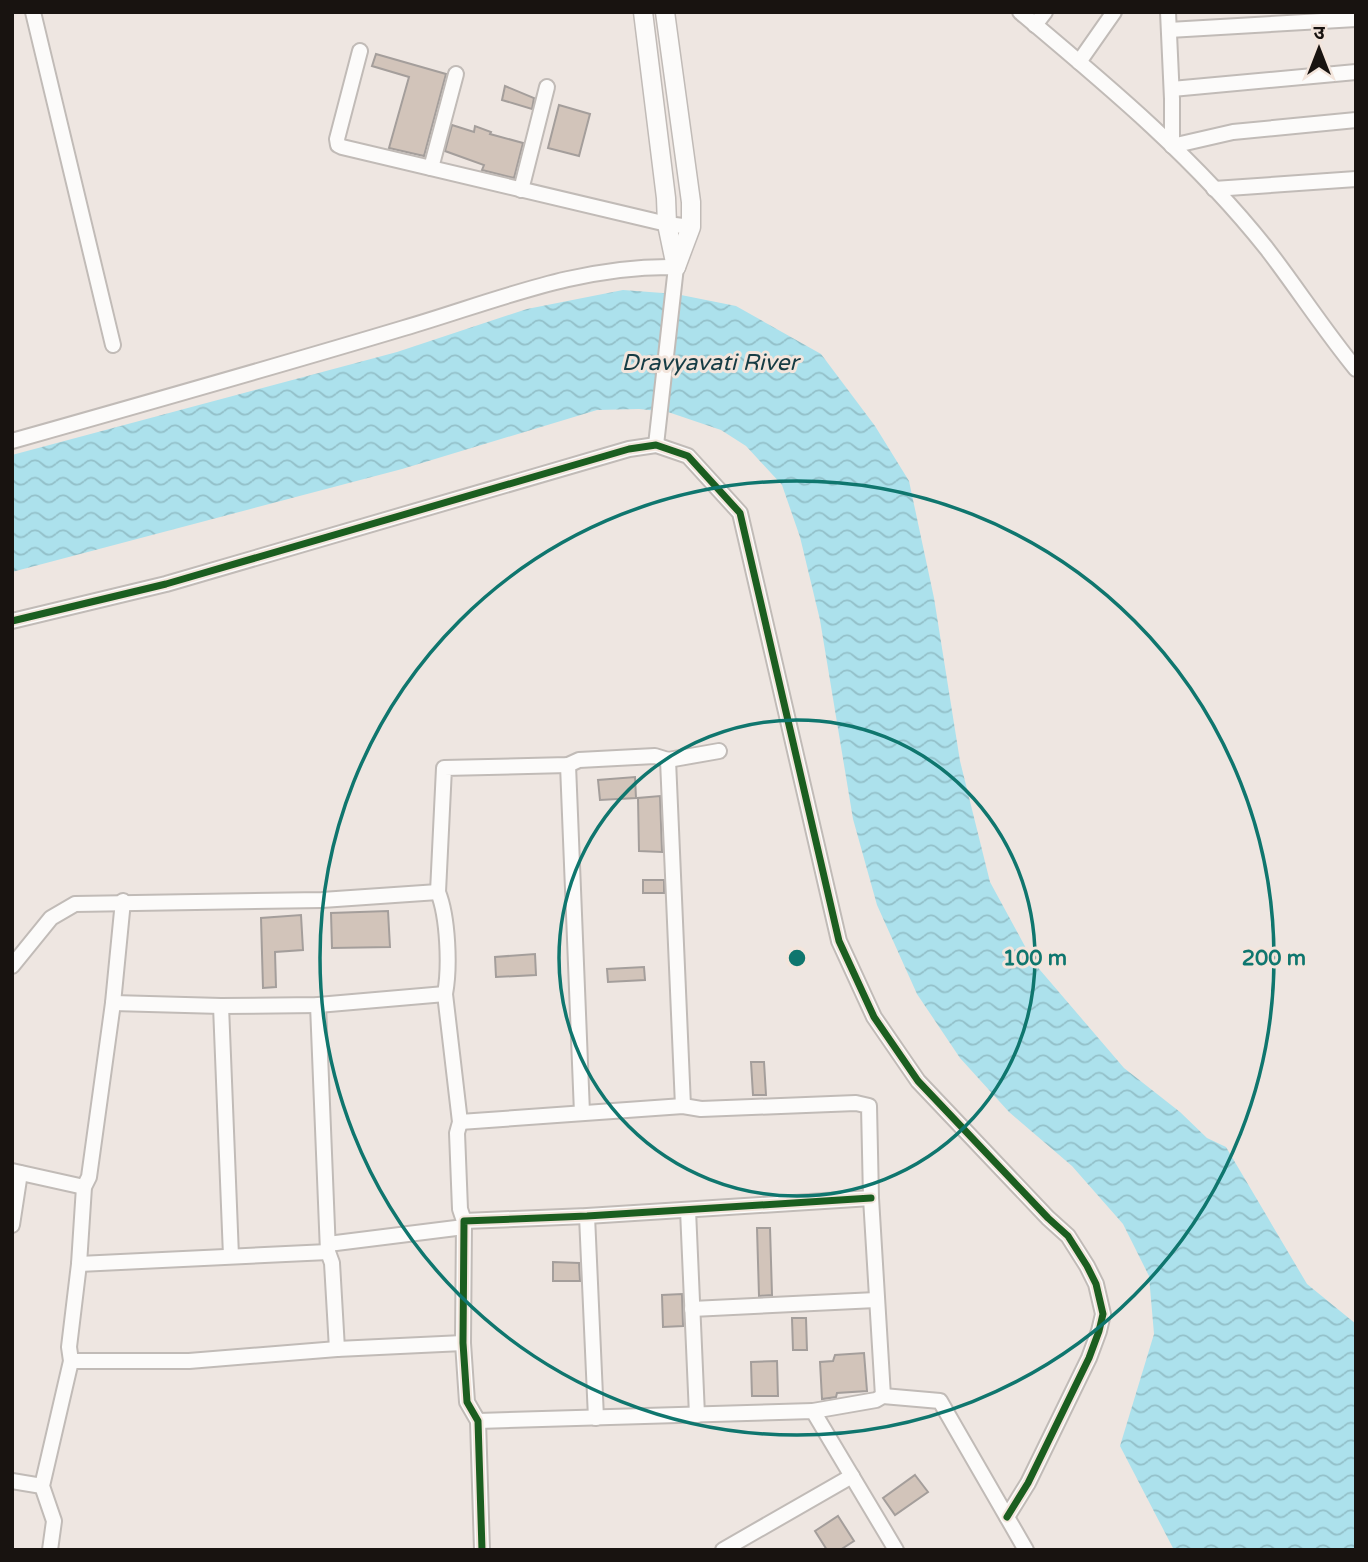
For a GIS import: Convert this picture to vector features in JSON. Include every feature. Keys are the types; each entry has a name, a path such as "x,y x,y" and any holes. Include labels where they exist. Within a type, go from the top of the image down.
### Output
{"street":[{"path":"33,12 113,345"},
{"path":"643,12 667,224 676,267"},
{"path":"656,445 676,267 691,227 689,188 665,12"},
{"path":"1020,12 1079,62 1214,189 1266,249 1356,369"},
{"path":"1035,25 1045,12"},
{"path":"1079,62 1114,12"},
{"path":"1168,12 1172,89 1171,146"},
{"path":"1169,30 1356,19"},
{"path":"360,51 337,139 342,148 667,224 691,227"},
{"path":"1172,89 1356,72"},
{"path":"431,168 456,74"},
{"path":"521,190 547,87"},
{"path":"1171,146 1233,132 1356,120"},
{"path":"1214,189 1356,179"},
{"path":"12,440 312,356 468,309 536,285 606,271 649,266 676,267"},
{"path":"12,621 166,584 629,449 656,445 688,456 740,513 839,940 874,1017 918,1081 1068,1237 1096,1284 1103,1314 1090,1358 1028,1483 1007,1517"},
{"path":"482,1550 478,1421 467,1402 463,1343 464,1224 460,1209 457,1133 460,1122 445,994 447,981 444,906 438,892 444,768 568,765 579,760 655,756 668,760 719,751"},
{"path":"668,760 683,1107"},
{"path":"568,765 582,1113"},
{"path":"12,967 51,918 75,904 123,901 322,900 438,892"},
{"path":"50,1550 54,1521 42,1486 71,1361 69,1347 79,1265 84,1187 89,1177 113,1003 123,901"},
{"path":"113,1003 318,1005 445,994"},
{"path":"318,1005 328,1248 332,1263 337,1349"},
{"path":"221,1006 231,1256"},
{"path":"460,1122 683,1107 701,1109 856,1102 869,1107 871,1198 883,1396"},
{"path":"12,1225 16,1172 84,1187"},
{"path":"79,1265 328,1248 464,1224 871,1198"},
{"path":"688,1210 697,1415"},
{"path":"587,1216 596,1418"},
{"path":"692,1309 876,1300"},
{"path":"71,1361 189,1361 337,1349 463,1343"},
{"path":"478,1421 813,1411 876,1400 883,1396 940,1401 1026,1550"},
{"path":"813,1411 896,1550"},
{"path":"723,1550 852,1476"},
{"path":"12,1481 42,1486"}],"water":[{"name":"Dravyavati River","path":"623,290 676,294 736,306 821,354 875,426 909,481 934,598 960,761 990,882 1034,963 1124,1068 1180,1112 1207,1138 1226,1147 1307,1284 1356,1324 1356,1550 1174,1550 1120,1446 1154,1334 1149,1276 1123,1224 1072,1166 1009,1112 960,1058 917,994 877,905 853,819 820,620 800,537 782,485 746,446 721,430 668,412 639,409 597,410 402,469 12,572 12,455 397,352 527,309"}],"building":[{"path":"376,54 446,74 424,156 389,148 409,77 372,66"},
{"path":"505,86 534,98 532,109 502,100"},
{"path":"559,105 590,114 579,156 548,148"},
{"path":"452,125 474,132 475,126 491,132 490,134 523,143 514,178 482,170 484,165 445,151"},
{"path":"635,777 636,798 600,800 598,780"},
{"path":"660,796 662,852 639,851 638,798"},
{"path":"643,880 664,880 664,893 643,893"},
{"path":"388,911 390,947 332,948 331,913"},
{"path":"301,915 303,950 275,952 276,987 263,988 261,918"},
{"path":"535,954 536,975 496,977 495,957"},
{"path":"644,967 645,980 608,982 607,969"},
{"path":"751,1062 764,1062 766,1095 753,1095"},
{"path":"757,1228 770,1228 772,1295 759,1296"},
{"path":"553,1262 579,1263 580,1281 553,1281"},
{"path":"682,1294 683,1326 663,1327 662,1295"},
{"path":"792,1318 806,1318 807,1350 793,1350"},
{"path":"864,1353 867,1391 837,1393 836,1397 822,1399 820,1362 833,1361 835,1355"},
{"path":"777,1361 778,1396 752,1396 751,1362"},
{"path":"915,1475 928,1492 895,1515 883,1498"},
{"path":"838,1516 854,1541 840,1550 827,1550 815,1531"}],"cycle path":[{"path":"12,621 166,584 629,449 656,445 688,456 740,513 839,941 874,1017 918,1081 1068,1236 1096,1284 1103,1314 1089,1358 1028,1483 1007,1517"},
{"path":"482,1550 478,1421 467,1402 463,1343 464,1221 871,1198"}]}
